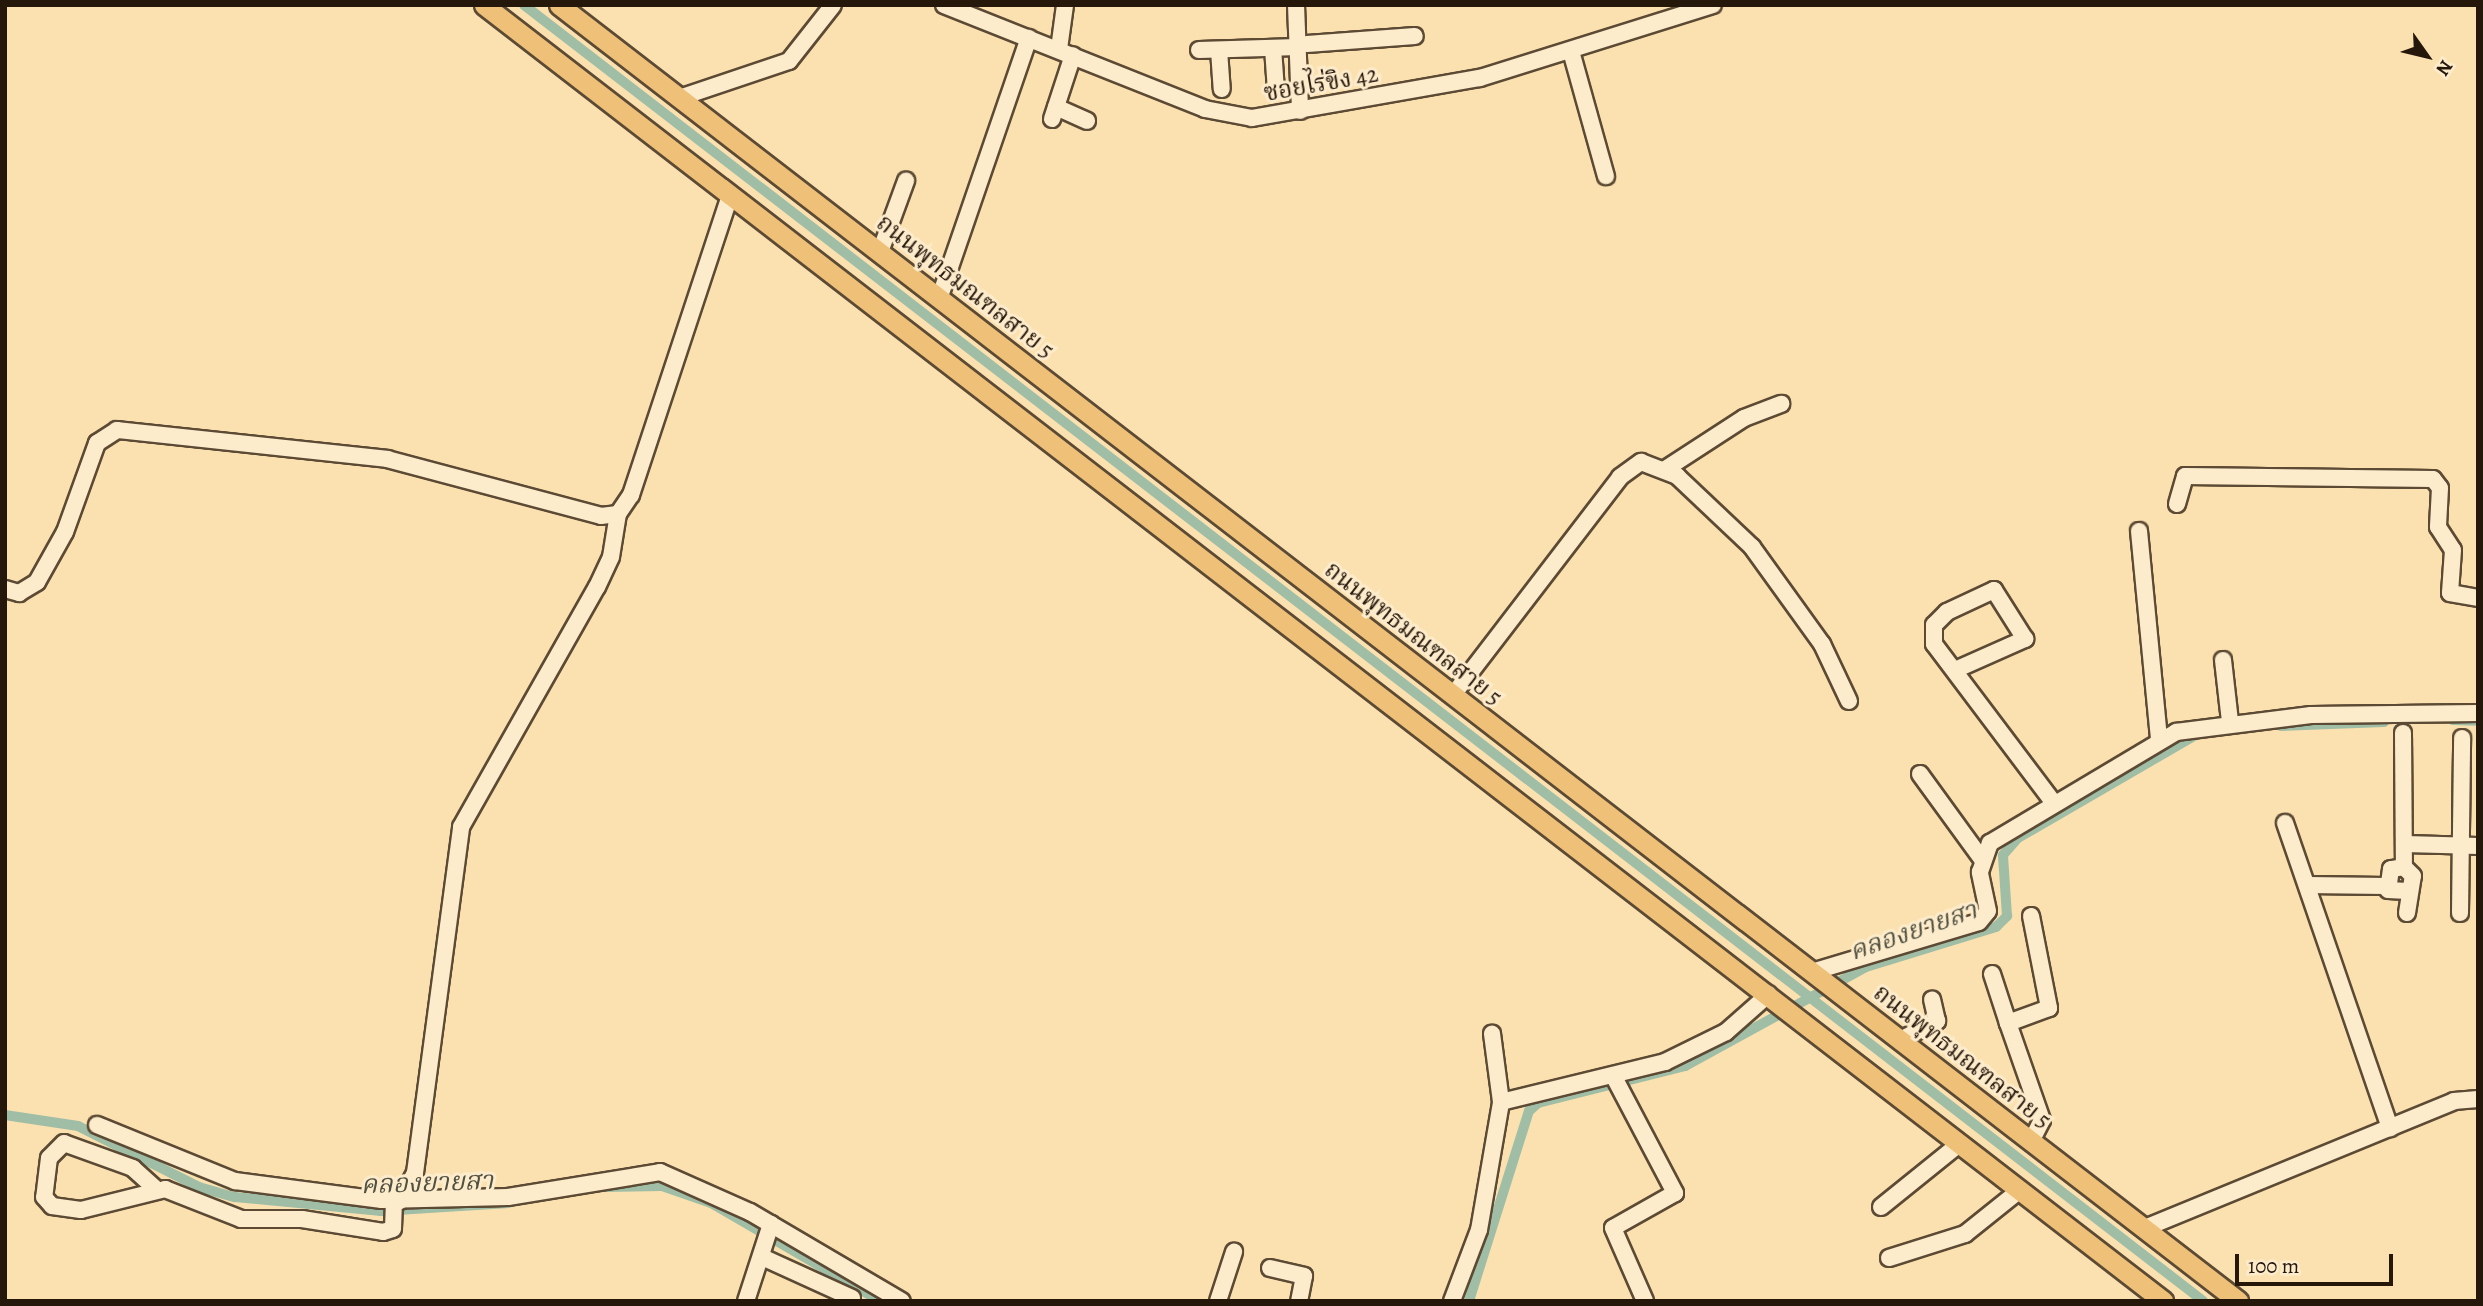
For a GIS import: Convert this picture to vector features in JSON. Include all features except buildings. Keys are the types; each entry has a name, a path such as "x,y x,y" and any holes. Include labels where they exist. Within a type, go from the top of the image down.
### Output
{"main road":[{"path":"484,5 1771,996 2020,1190 2151,1298"},
{"name":"ถนนพุทธมณฑลสาย 5","path":"559,5 2238,1301"}],"street":[{"name":"ซอยไร่ขิง 42","path":"944,5 1225,115 1305,110 1480,78 1713,5"},
{"path":"1065,5 1066,52 1054,113 1087,121"},
{"path":"1296,5 1302,46 1305,110"},
{"path":"1302,46 1306,5"},
{"path":"679,98 789,61 826,9"},
{"path":"1199,50 1273,48 1415,36"},
{"path":"935,296 1000,87 1021,61 1028,38"},
{"path":"1273,48 1276,87"},
{"path":"1220,50 1222,89"},
{"path":"1571,51 1606,176"},
{"path":"880,252 906,181"},
{"path":"156,1189 133,1168 64,1143 49,1158 44,1197 52,1206 80,1210 156,1189 179,1192 241,1219 383,1232 415,1172 461,827 597,587 611,557 618,514 631,495 730,195"},
{"path":"1664,470 1744,418 1781,404"},
{"path":"5,590 19,593 37,582 65,532 97,443 117,430 387,459 601,516 618,514"},
{"path":"1452,695 1620,477 1641,462 1664,470 1752,547 1822,643 1849,701"},
{"path":"2177,503 2185,477 2432,479 2440,488 2438,527 2453,550 2449,593 2478,598"},
{"path":"2139,531 2159,739"},
{"path":"1955,670 2025,639 1994,590 1947,612 1934,625 1934,644 2054,803"},
{"path":"2223,660 2231,721"},
{"path":"1981,858 2002,833 2159,739 2231,721 2413,710 2478,713"},
{"path":"2403,733 2404,867 2413,880 2408,891 2407,913"},
{"path":"2460,913 2470,846 2462,738"},
{"path":"1814,974 1979,922 1988,911 1981,858 1920,774"},
{"path":"2285,824 2390,1128"},
{"path":"2405,844 2470,846"},
{"path":"2386,886 2391,869 2404,867"},
{"path":"2310,892 2334,886 2386,886 2396,894 2408,891"},
{"path":"2008,1023 2049,1008 2031,916"},
{"path":"1992,974 2042,1120 2031,1142"},
{"path":"1501,1102 1617,1086 1726,1032 1771,996"},
{"path":"1900,1040 1937,1020 1932,1000"},
{"path":"1452,1301 1479,1230 1501,1102 1492,1034"},
{"path":"1617,1086 1675,1193 1613,1228 1645,1301"},
{"path":"2145,1228 2454,1101 2478,1099"},
{"path":"97,1125 235,1181 396,1208 428,1201 508,1197 660,1172 852,1298"},
{"path":"1881,1207 1959,1144"},
{"path":"415,1172 428,1201"},
{"path":"1889,1258 1965,1234 2020,1190"},
{"path":"746,1301 765,1239"},
{"path":"765,1239 902,1301"},
{"path":"1218,1301 1234,1252"},
{"path":"1270,1268 1304,1276 1299,1301"}],"waterway":[{"path":"524,5 2203,1301"},
{"name":"คลองยายสา","path":"2453,720 2478,721"},
{"name":"คลองยายสา","path":"2281,726 2384,722"},
{"name":"คลองยายสา","path":"1469,1301 1529,1111 1538,1103 1685,1066 1866,967 1996,927 2007,916 2003,855 2018,838 2199,733"},
{"name":"คลองยายสา","path":"5,1115 78,1126 199,1187 235,1197 381,1211 509,1203"},
{"name":"คลองยายสา","path":"605,1187 662,1186 711,1203 880,1301"}]}
